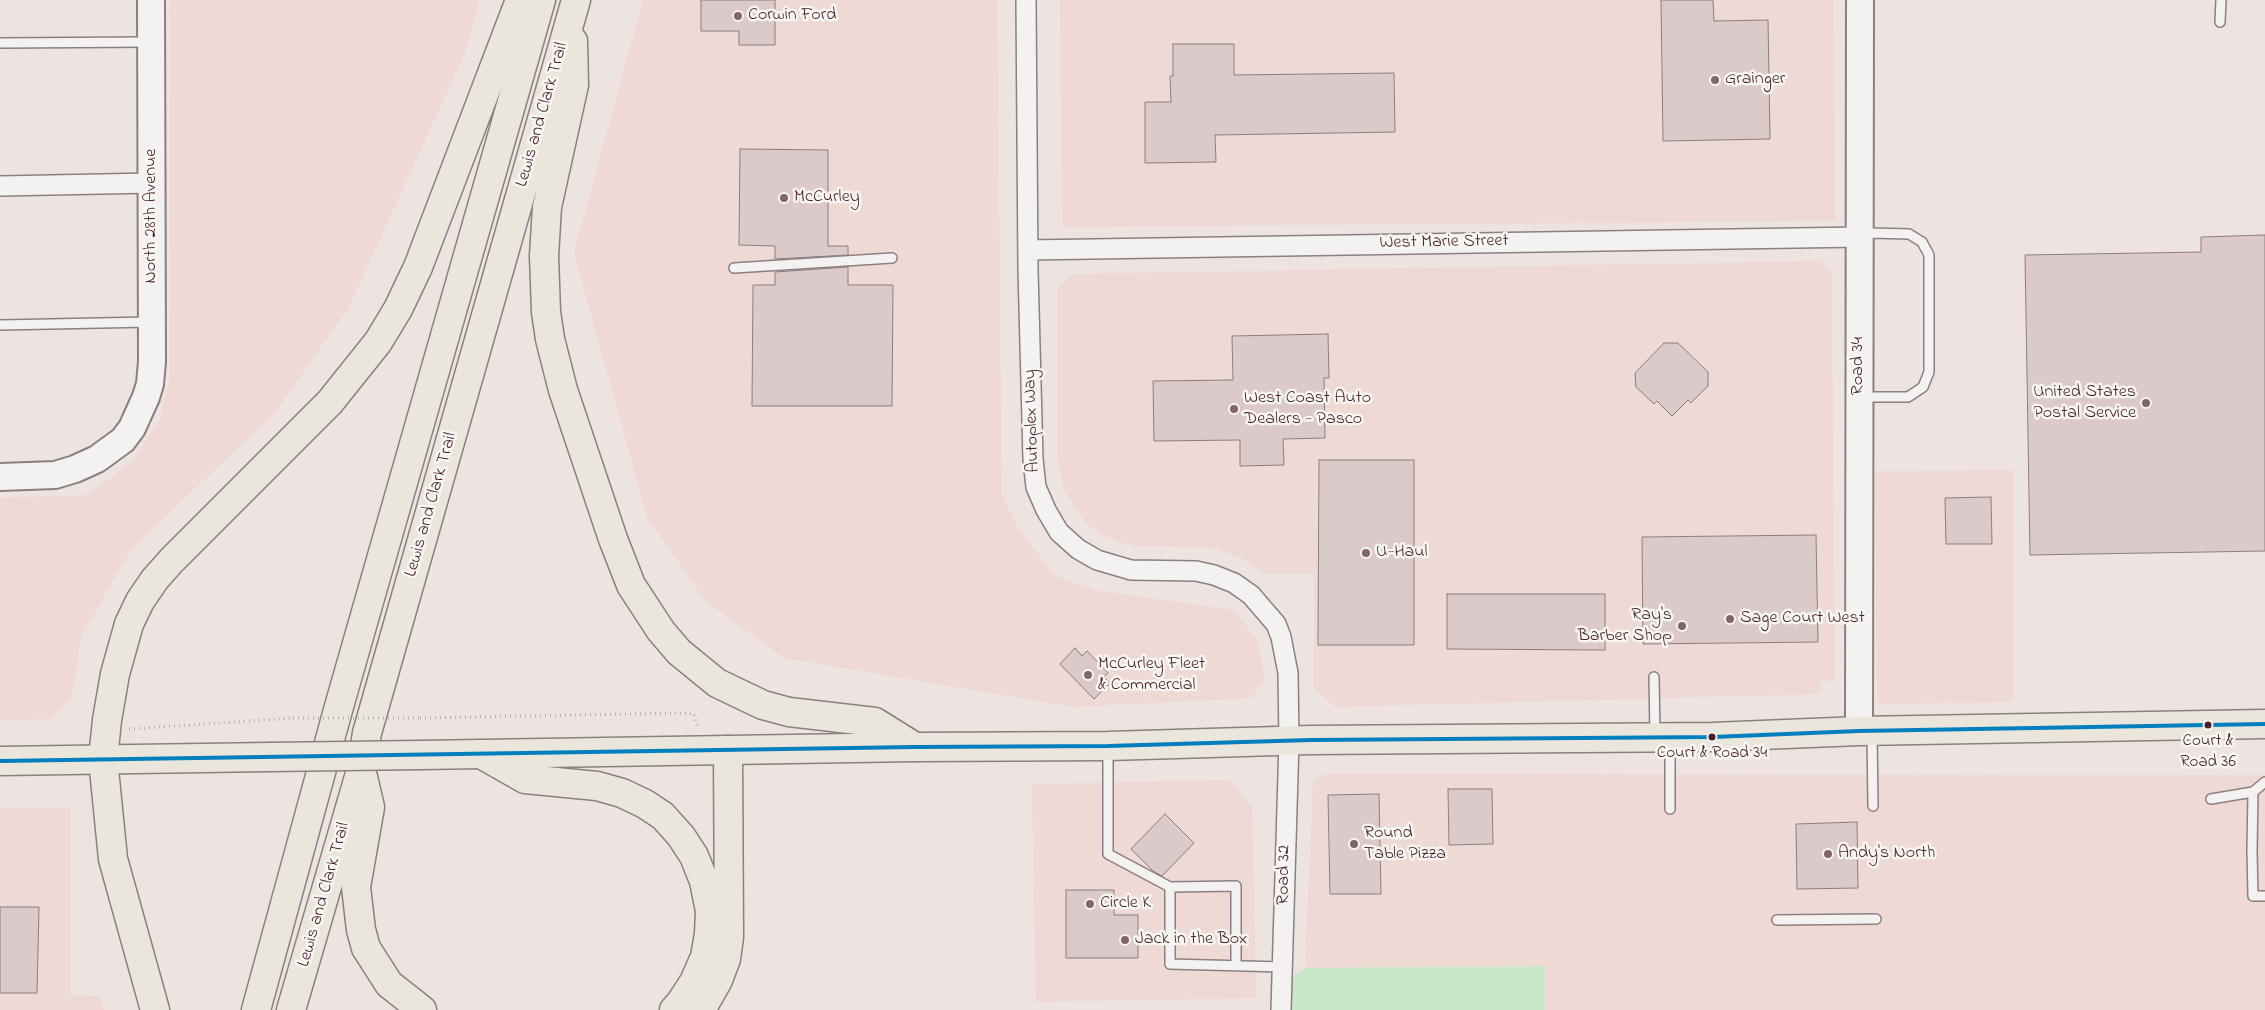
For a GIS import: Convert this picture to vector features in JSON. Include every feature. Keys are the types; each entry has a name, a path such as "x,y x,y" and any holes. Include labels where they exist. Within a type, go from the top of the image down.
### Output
{"main road":[{"path":"155,1010 113,860 103,759 107,720 121,649 140,601 155,579 330,402 378,342 398,309 418,267 520,0"},
{"name":"Lewis and Clark Trail","path":"256,1010 346,681 541,0"},
{"path":"574,7 574,85 549,194 544,231 546,312 550,338 563,390 613,539 631,585 661,631 679,652 717,683 763,705 789,712 875,722 915,747"},
{"name":"Lewis and Clark Trail","path":"291,1010 361,770 367,733 574,7"},
{"path":"0,760 1108,746 1289,741 1662,738 1865,731 2265,724"},
{"path":"701,1010 718,980 726,959 729,937 728,750"},
{"path":"481,754 525,778 598,786 622,794 645,804 663,816 681,836 694,856 704,881 710,911 705,957 694,982 674,1010"},
{"path":"361,770 370,807 356,887 361,930 366,948 389,984 422,1010"}],"street":[{"name":"North 28th Avenue","path":"0,477 42,476 75,469 97,460 124,440 132,428 150,384 152,322 151,0"},
{"name":"Autoplex Way","path":"1026,0 1028,250 1036,487 1046,510 1059,532 1078,549 1097,560 1131,570 1196,571 1214,575 1234,583 1251,595 1276,624 1281,637 1288,673 1289,741"},
{"name":"Road 34","path":"1860,0 1859,396 1865,731"},
{"path":"0,186 152,184"},
{"name":"West Marie Street","path":"1028,250 1860,237"},
{"name":"Road 32","path":"1281,1010 1289,741"}],"lane":[{"path":"2220,22 2222,0"},
{"path":"0,43 151,42"},
{"path":"1859,396 1908,397 1923,387 1929,372 1929,255 1922,242 1909,234 1870,233 1860,237"},
{"path":"734,268 892,258"},
{"path":"0,325 152,322"},
{"path":"1654,677 1670,809"},
{"path":"1865,731 1873,806"},
{"path":"1108,746 1108,854 1170,887 1236,886 1236,964"},
{"path":"2212,799 2253,792 2265,782"},
{"path":"2253,792 2253,896 2265,896"},
{"path":"1170,887 1170,964 1236,964 1283,967"},
{"path":"1777,920 1876,918"}],"path":[{"path":"128,729 293,718 420,718 680,713 694,714 698,728"}],"shaded area":[{"path":"169,0 480,0 465,53 348,309 274,414 132,548 81,637 72,697 50,719 0,720 0,498 88,495 132,461 160,420 170,376"},
{"path":"643,0 997,0 1002,494 1018,528 1054,575 1094,590 1234,610 1257,640 1265,678 1252,698 1073,707 784,658 705,601 647,517 574,253"},
{"path":"1060,0 1834,0 1835,221 1062,227"},
{"path":"1820,261 1832,273 1835,681 1820,681 1820,694 1335,707 1314,688 1314,574 1265,574 1242,559 1226,552 1206,547 1135,546 1118,542 1103,535 1086,523 1064,490 1058,458 1058,288 1073,274"},
{"path":"2013,470 2013,702 1877,704 1875,471"},
{"path":"1326,774 2265,775 2265,1010 1545,1010 1545,966 1305,968 1313,781"},
{"path":"1229,780 1252,806 1256,998 1036,1002 1032,784"},
{"path":"0,808 70,808 70,995 100,996 105,1010 0,1010"}],"green space":[{"path":"1545,966 1545,1010 1290,1010 1290,978 1305,968"}],"building":[{"name":"Corwin Ford","path":"701,0 775,0 775,45 739,45 739,31 701,31"},
{"name":"Grainger","path":"1661,0 1713,0 1714,21 1768,20 1770,139 1663,141"},
{"path":"1173,44 1234,44 1234,75 1394,73 1395,132 1215,135 1216,162 1145,163 1145,102 1171,102 1170,76 1173,76"},
{"name":"McCurley","path":"740,149 828,150 828,246 848,246 848,255 775,259 775,246 739,245"},
{"name":"United States Postal Service","path":"2265,235 2265,551 2030,555 2025,255 2201,252 2201,237"},
{"path":"848,267 848,285 893,285 892,406 752,406 753,285 775,285 775,272"},
{"path":"1328,334 1329,378 1324,378 1325,438 1283,439 1284,465 1240,466 1240,440 1154,441 1153,381 1233,380 1232,336"},
{"path":"1664,343 1678,343 1708,372 1708,386 1691,403 1688,400 1672,416 1657,401 1654,404 1636,387 1635,373"},
{"name":"U-Haul","path":"1319,460 1414,460 1414,645 1318,645"},
{"path":"1991,497 1992,544 1946,544 1945,498"},
{"path":"1816,535 1818,642 1643,644 1642,537"},
{"name":"U-Haul","path":"1447,594 1605,594 1605,650 1447,649"},
{"name":"McCurley Fleet & Commercial","path":"1075,648 1082,656 1087,651 1108,673 1104,677 1110,683 1094,699 1060,664"},
{"path":"1448,789 1492,789 1493,844 1449,845"},
{"name":"Round Table Pizza","path":"1379,794 1381,894 1330,894 1328,795"},
{"name":"Circle K","path":"1165,814 1194,843 1162,876 1153,871 1131,849"},
{"path":"1857,822 1858,888 1797,889 1796,824"},
{"path":"1066,890 1114,890 1114,915 1138,915 1138,958 1066,958"},
{"path":"0,907 39,907 37,993 0,993"}],"transit line":[{"path":"0,761 915,747 1108,746 1311,740 1713,737 1859,731 2265,724"}],"place":[{"name":"Corwin Ford","path":"738,16"},
{"name":"Grainger","path":"1715,80"},
{"name":"McCurley","path":"784,198"},
{"name":"United States Postal Service","path":"2146,403"},
{"name":"West Coast Auto Dealers - Pasco","path":"1234,409"},
{"name":"U-Haul","path":"1366,553"},
{"name":"Sage Court West","path":"1730,619"},
{"name":"Ray's Barber Shop","path":"1682,626"},
{"name":"McCurley Fleet & Commercial","path":"1088,675"},
{"name":"Court & Road 36","path":"2208,725"},
{"name":"Court & Road 34","path":"1712,737"},
{"name":"Round Table Pizza","path":"1354,844"},
{"name":"Andy's North","path":"1828,854"},
{"name":"Circle K","path":"1090,904"},
{"name":"Jack in the Box","path":"1125,940"}]}
